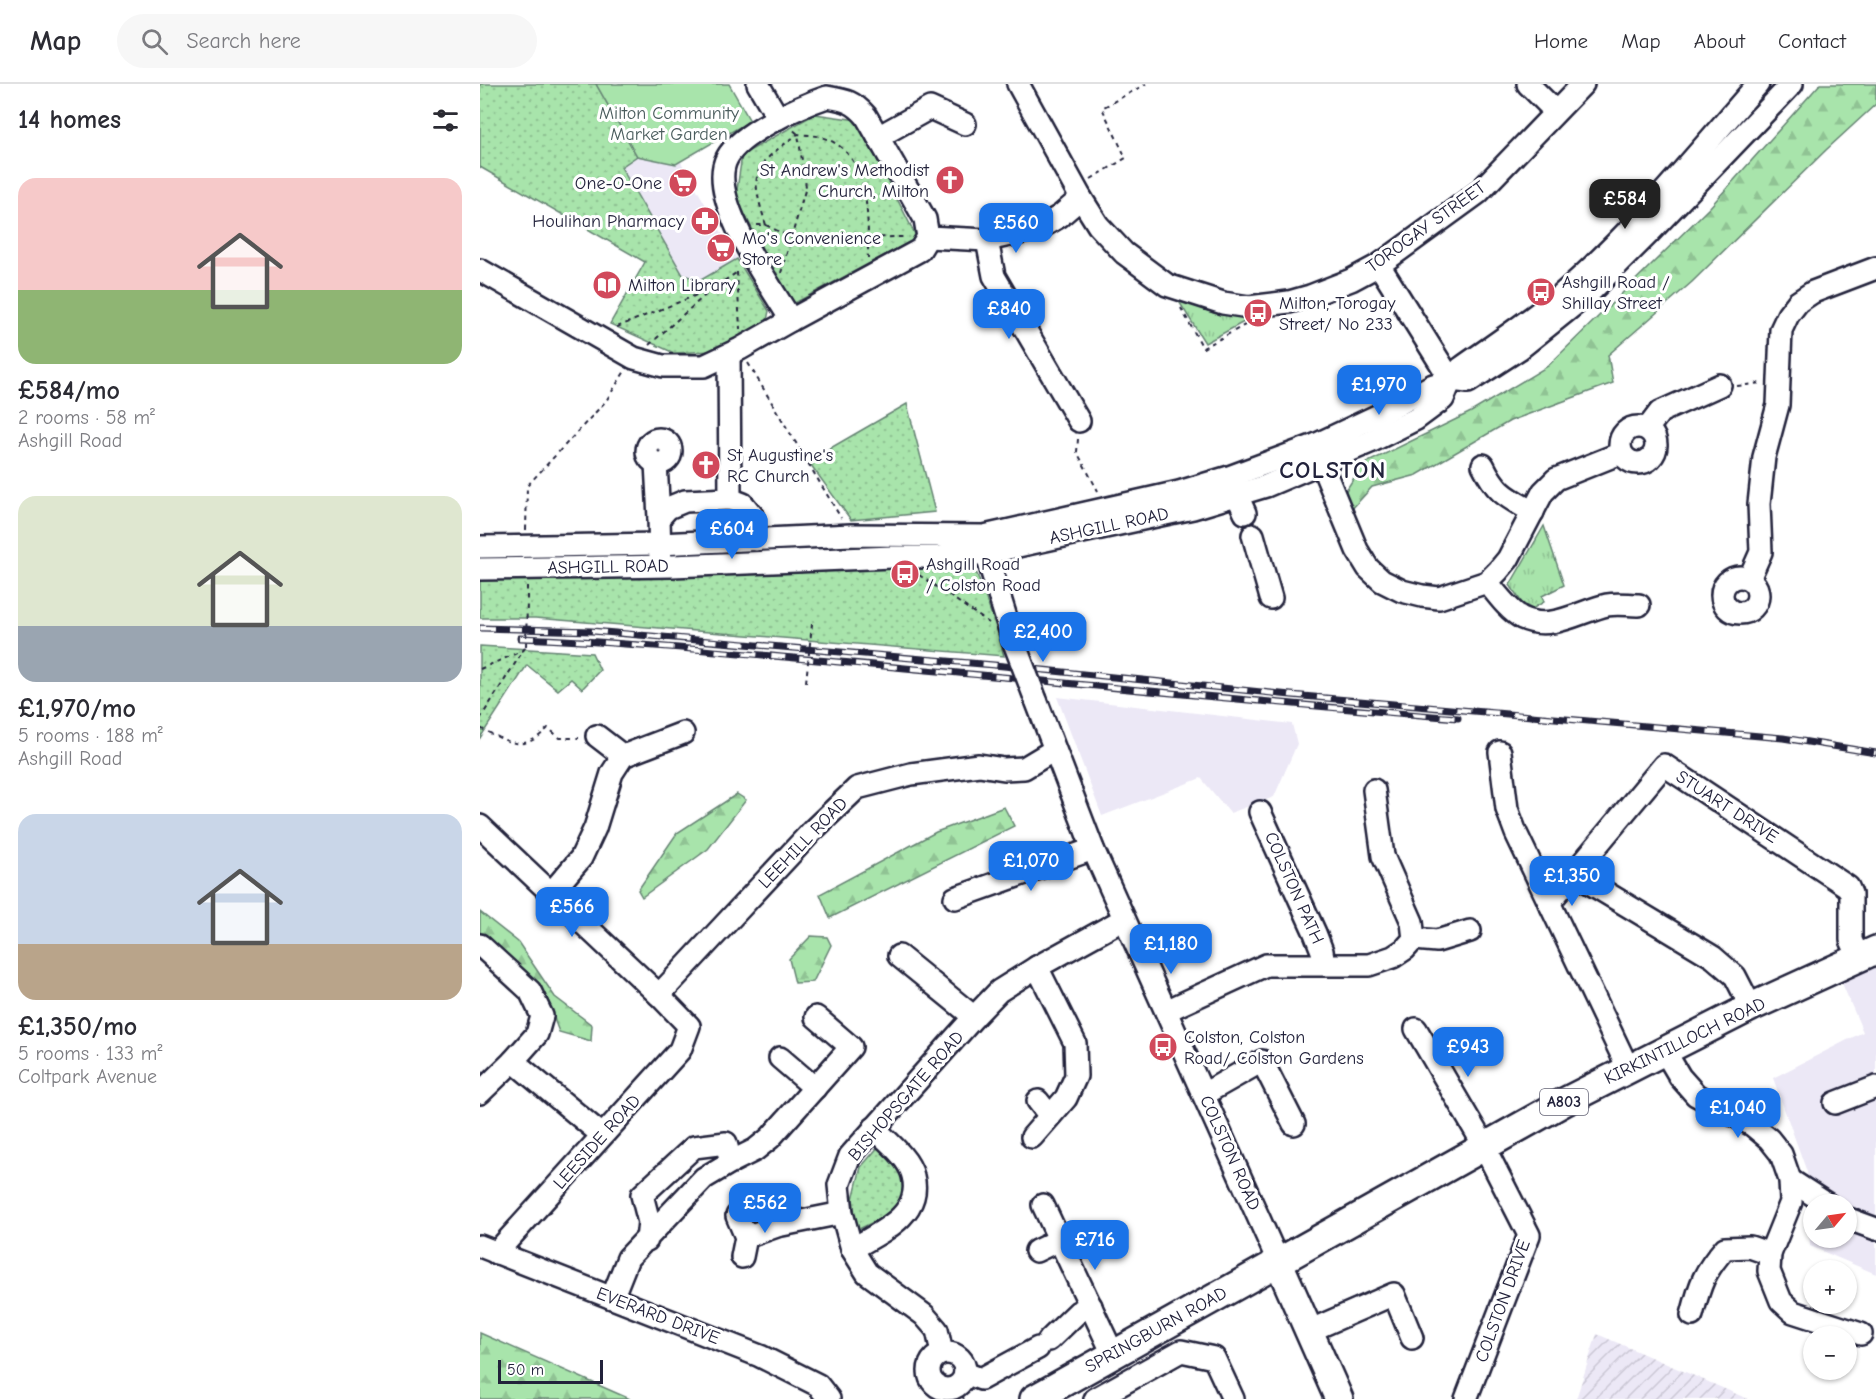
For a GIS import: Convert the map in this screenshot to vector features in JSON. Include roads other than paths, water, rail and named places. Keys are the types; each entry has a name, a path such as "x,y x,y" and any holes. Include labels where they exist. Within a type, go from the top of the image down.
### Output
{"main road":[{"name":"KIRKINTILLOCH ROAD","path":"1278,1261 1628,1068 1751,1006 1868,954"},
{"name":"COLSTON ROAD","path":"1278,1261 1339,1399"},
{"name":"SPRINGBURN ROAD","path":"1034,1399 1278,1261"}],"street":[{"path":"758,84 778,118"},
{"name":"TOROGAY STREET","path":"1018,84 1098,225 1124,253 1167,285 1223,303 1249,307 1289,302 1310,296 1351,280 1379,265 1478,193 1583,84"},
{"path":"1528,84 1555,111"},
{"name":"ASHGILL ROAD","path":"480,547 659,544 851,534 985,544 1193,508 1241,504 1266,486 1416,419 1443,399 1451,380 1461,368 1561,295 1602,256 1655,201 1758,84"},
{"name":"ASHGILL ROAD","path":"480,569 661,566 893,556 937,557 1106,508 1179,492 1229,477 1315,445 1381,414 1433,385 1451,380 1468,382 1519,350 1590,292 1792,84"},
{"path":"480,270 634,358 663,366 704,366 735,352 920,250 928,237 925,219 866,116 857,105 845,100 827,97 778,118 738,144 727,158 723,169 723,182 736,228 791,320"},
{"path":"878,137 930,108 965,124"},
{"path":"928,237 987,240 1038,229 1060,216 1078,193"},
{"path":"987,240 994,276 1079,421"},
{"path":"1379,265 1451,380"},
{"path":"1749,579 1761,552 1759,504 1764,457 1778,405 1780,330 1798,302 1813,292 1876,268"},
{"path":"730,499 735,352"},
{"path":"1647,429 1660,412 1720,385"},
{"path":"1636,427 1647,429 1652,433 1657,444 1656,451 1648,461 1643,463 1630,462 1621,453 1620,441 1626,431 1636,427"},
{"path":"1321,463 1357,550 1368,568 1382,581 1402,591 1439,598 1487,582 1508,559 1543,492 1556,479 1621,453"},
{"path":"656,464 661,566"},
{"path":"1484,465 1499,492 1533,512"},
{"path":"659,518 668,508 679,502 730,499 744,504 752,515 756,540"},
{"path":"1253,535 1271,598"},
{"name":"COLSTON ROAD","path":"985,544 1013,640 1093,849 1278,1261"},
{"path":"1487,582 1510,609 1522,618 1537,622 1552,622 1569,618 1609,604 1640,605"},
{"path":"552,892 580,858 595,828 612,773 623,756 683,733"},
{"path":"597,736 623,756"},
{"name":"LEEHILL ROAD","path":"659,995 813,830 857,788 911,774 979,765 1004,769 1024,768 1054,750"},
{"path":"1500,752 1507,809 1516,833 1628,1068"},
{"name":"STUART DRIVE","path":"1549,903 1664,765 1848,887 1851,894 1851,940 1868,954"},
{"path":"1166,1011 1266,965 1369,965 1382,963 1405,949 1414,939 1412,922 1383,856 1374,790"},
{"name":"COLSTON PATH","path":"1260,812 1315,933 1324,964"},
{"path":"480,826 659,995"},
{"path":"955,898 1093,849"},
{"path":"1574,873 1713,957 1735,976 1751,1006"},
{"name":"BISHOPSGATE ROAD","path":"942,1353 937,1330 924,1315 867,1273 852,1249 842,1213 838,1185 850,1156 999,991 1037,967 1124,920"},
{"path":"1414,939 1437,941 1470,931"},
{"path":"480,945 530,992 542,1016 537,1034 513,1062 480,1093"},
{"path":"899,956 974,1017"},
{"path":"1032,1137 1044,1108 1066,1098 1076,1076 1076,1043 1037,967"},
{"name":"LEESIDE ROAD","path":"488,1249 602,1135 680,1050 689,1026 659,995"},
{"path":"612,1298 628,1258 704,1178 755,1150 770,1137 851,1047 816,1017"},
{"name":"COLSTON DRIVE","path":"1416,1029 1484,1146 1529,1235 1466,1399"},
{"path":"1664,1050 1680,1077 1696,1095 1752,1125 1769,1139 1781,1154 1790,1180 1791,1203 1770,1254 1769,1271 1781,1301 1793,1312 1861,1334"},
{"path":"780,1058 815,1088"},
{"path":"1204,1094 1262,1060 1294,1124"},
{"path":"513,1062 602,1135"},
{"path":"1835,1103 1876,1087"},
{"path":"852,1249 892,1225 908,1209 914,1195 913,1175 904,1160 874,1128"},
{"path":"647,1240 649,1222 642,1195 694,1147 726,1143 731,1162"},
{"path":"1790,1180 1812,1194"},
{"path":"1043,1205 1113,1354"},
{"path":"737,1216 744,1247 777,1226 842,1213"},
{"path":"1857,1222 1876,1229"},
{"path":"1036,1251 1059,1240"},
{"path":"1692,1315 1701,1281 1712,1262 1725,1248 1750,1247 1770,1254"},
{"name":"EVERARD DRIVE","path":"488,1249 760,1356 818,1385 829,1399"},
{"path":"1309,1331 1394,1294 1412,1338"},
{"path":"952,1389 965,1367 960,1358 955,1354 942,1353 934,1357 928,1368 931,1381 934,1386 952,1389 981,1379 1044,1344 1078,1312 1091,1306"},
{"path":"1095,1399 1181,1351 1214,1358 1233,1399"}],"railway":[{"path":"480,628 592,631 994,665 1291,695 1783,738 1876,753"},
{"path":"520,638 706,650 1458,718"}],"place":[{"name":"St Andrew's Methodist Church, Milton","path":"950,180"},
{"name":"One-O-One","path":"683,183"},
{"name":"Houlihan Pharmacy","path":"705,221"},
{"name":"Mo's Convenience Store","path":"721,248"},
{"name":"Milton Library","path":"607,285"},
{"name":"Ashgill Road / Shillay Street","path":"1541,292"},
{"name":"Milton, Torogay Street/ No 233","path":"1258,313"},
{"name":"St Augustine's RC Church","path":"706,465"},
{"name":"Ashgill Road / Colston Road","path":"905,574"},
{"name":"Colston, Colston Road/ Colston Gardens","path":"1163,1047"}],"district":[{"name":"COLSTON","path":"1333,470"}],"park label":[{"name":"Milton Community Market Garden","path":"669,123"}]}
